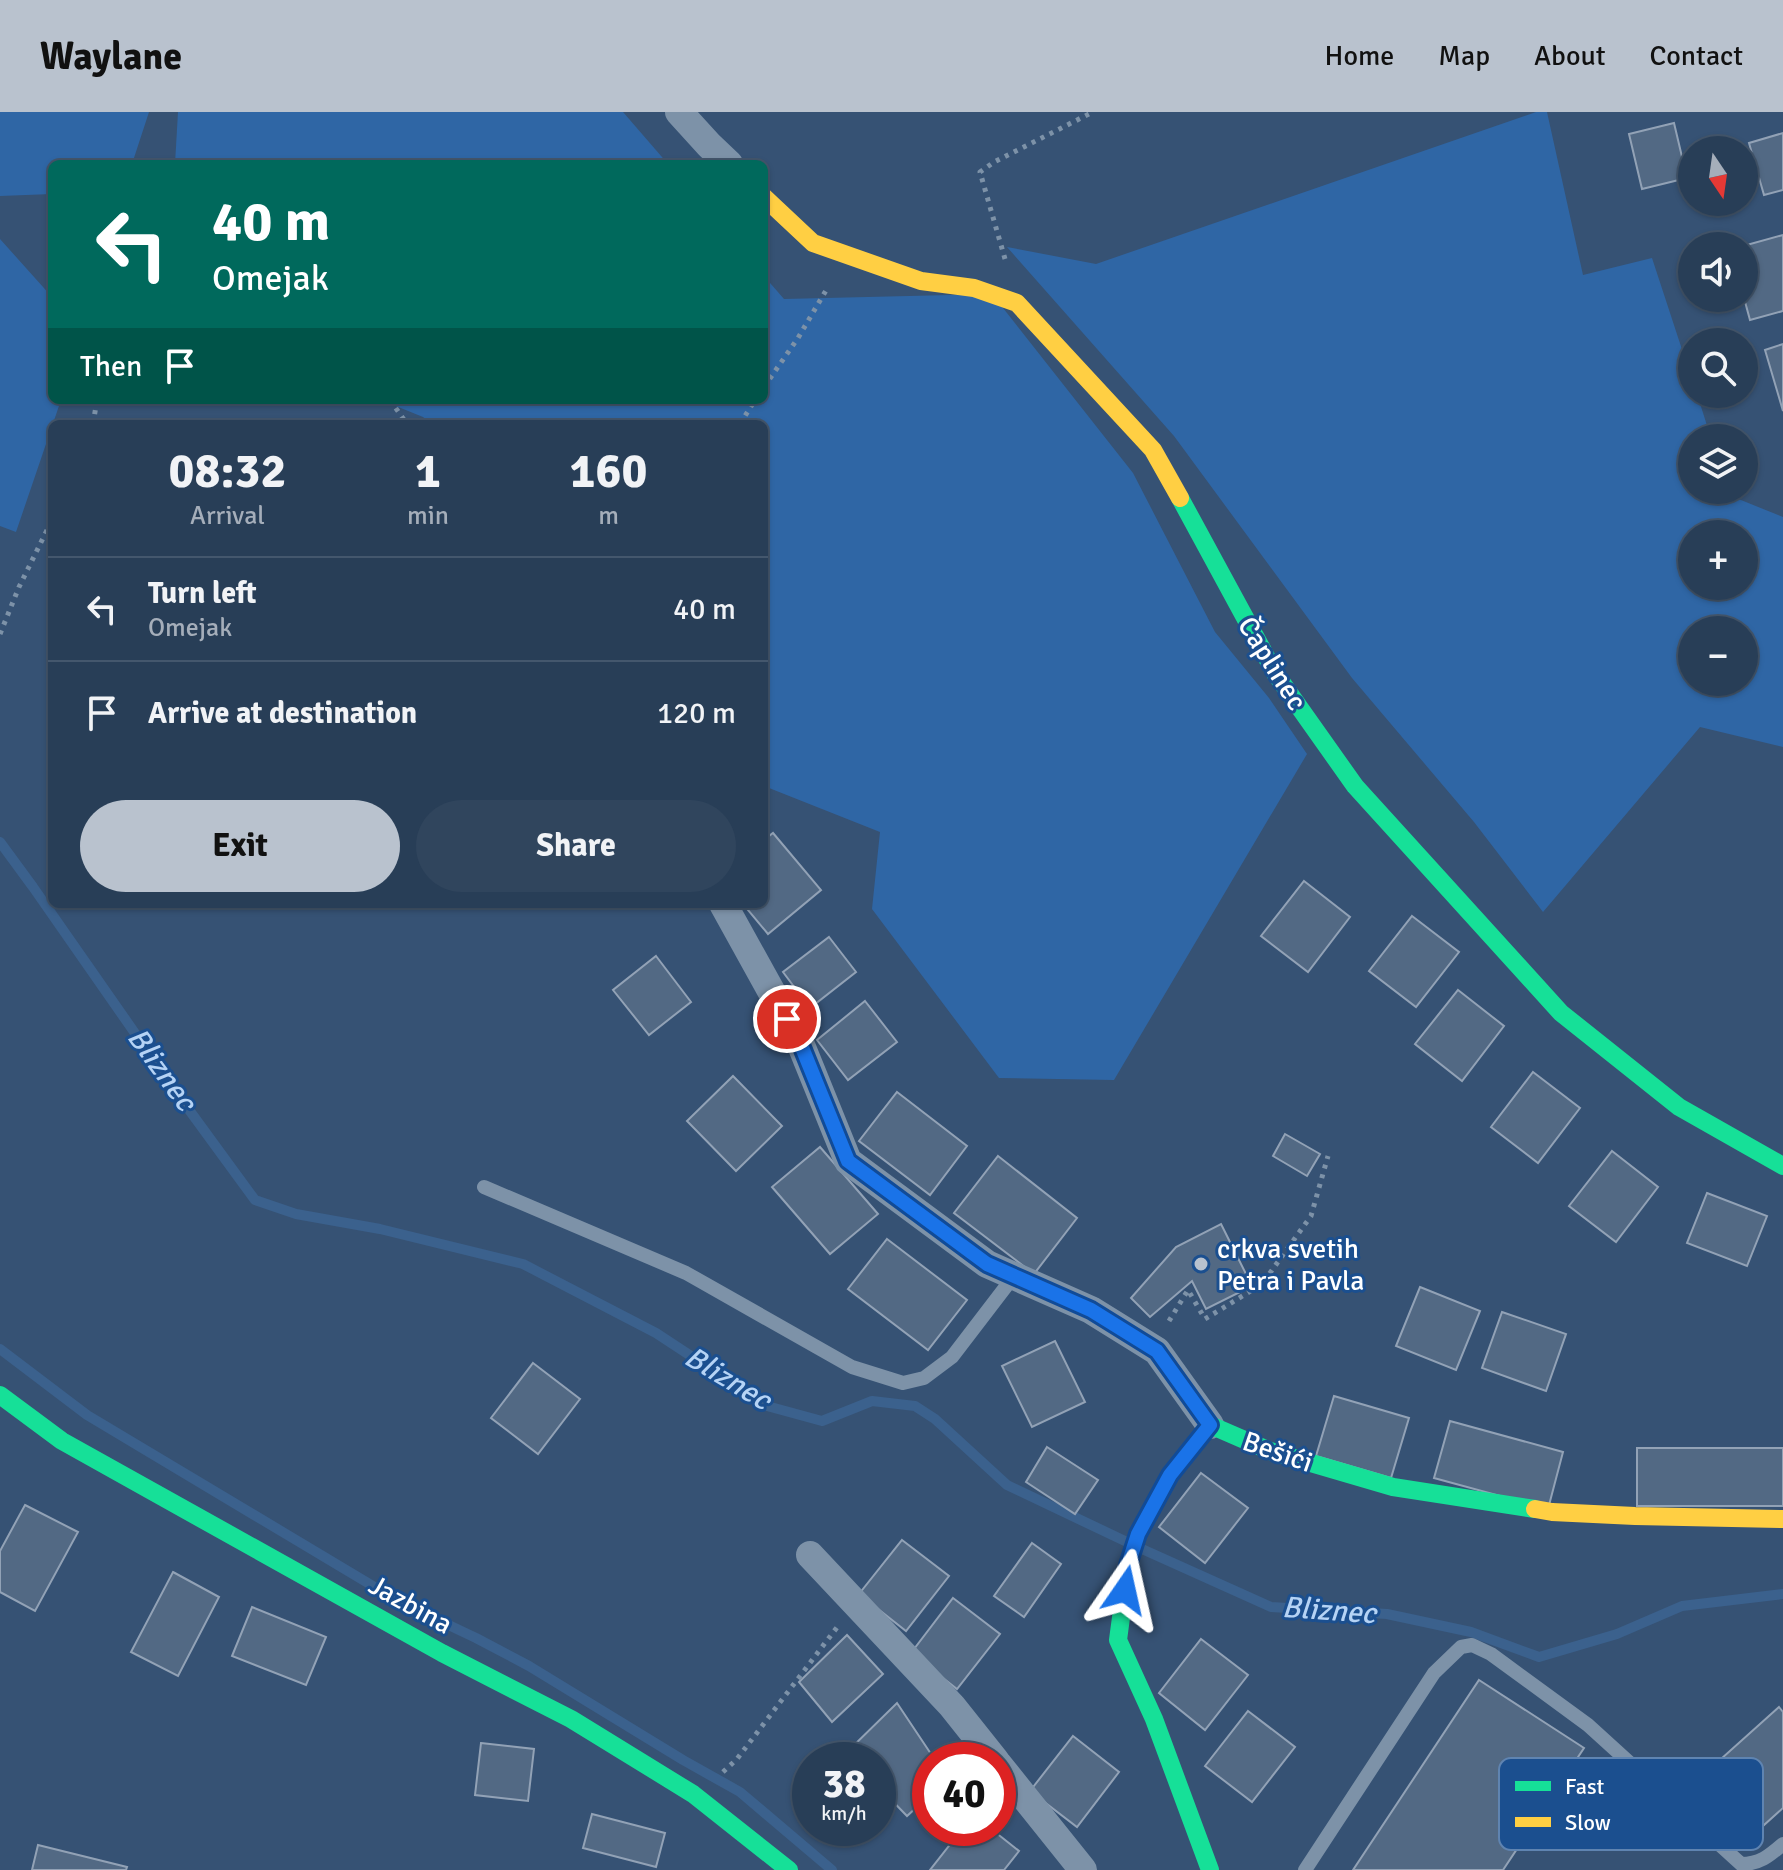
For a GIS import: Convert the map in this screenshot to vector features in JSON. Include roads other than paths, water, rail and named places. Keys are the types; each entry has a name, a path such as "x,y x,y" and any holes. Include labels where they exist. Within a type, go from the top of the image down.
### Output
{"street":[{"path":"679,112 725,160"},
{"name":"Čaplinec","path":"768,201 813,243 921,281 974,288 1017,303 1153,450 1275,673 1355,786 1561,1013 1679,1107 1783,1166"},
{"path":"725,908 801,1045 848,1161 987,1264 1091,1310 1157,1351 1210,1425"},
{"name":"Jazbina","path":"0,1395 62,1441 442,1653 571,1719 693,1794 789,1870"},
{"name":"Bešići","path":"1210,1870 1154,1719 1118,1640 1128,1565 1138,1534 1170,1475 1210,1425 1270,1451 1393,1487 1552,1512 1783,1519"},
{"path":"810,1555 952,1706 980,1742"},
{"path":"1016,1787 1083,1870"}],"lane":[{"path":"484,1187 686,1273 852,1367 903,1383 924,1378 952,1357 1014,1276"},
{"path":"1305,1870 1434,1673 1461,1647 1472,1645 1491,1654 1588,1725 1624,1758"},
{"path":"1726,1850 1741,1864 1752,1864 1764,1860 1783,1844"}],"waterway":[{"name":"Bliznec","path":"0,842 255,1200 296,1214 380,1229 523,1264 656,1333 767,1406 822,1421 872,1401 915,1406 935,1419 1007,1485 1127,1542"},
{"path":"0,1349 87,1415 398,1601 529,1666 740,1792 832,1870"},
{"name":"Bliznec","path":"1142,1549 1271,1607 1387,1614 1471,1632 1539,1657 1617,1634 1682,1606 1783,1594"}],"place":[{"name":"crkva svetih Petra i Pavla","path":"1201,1264"}]}
